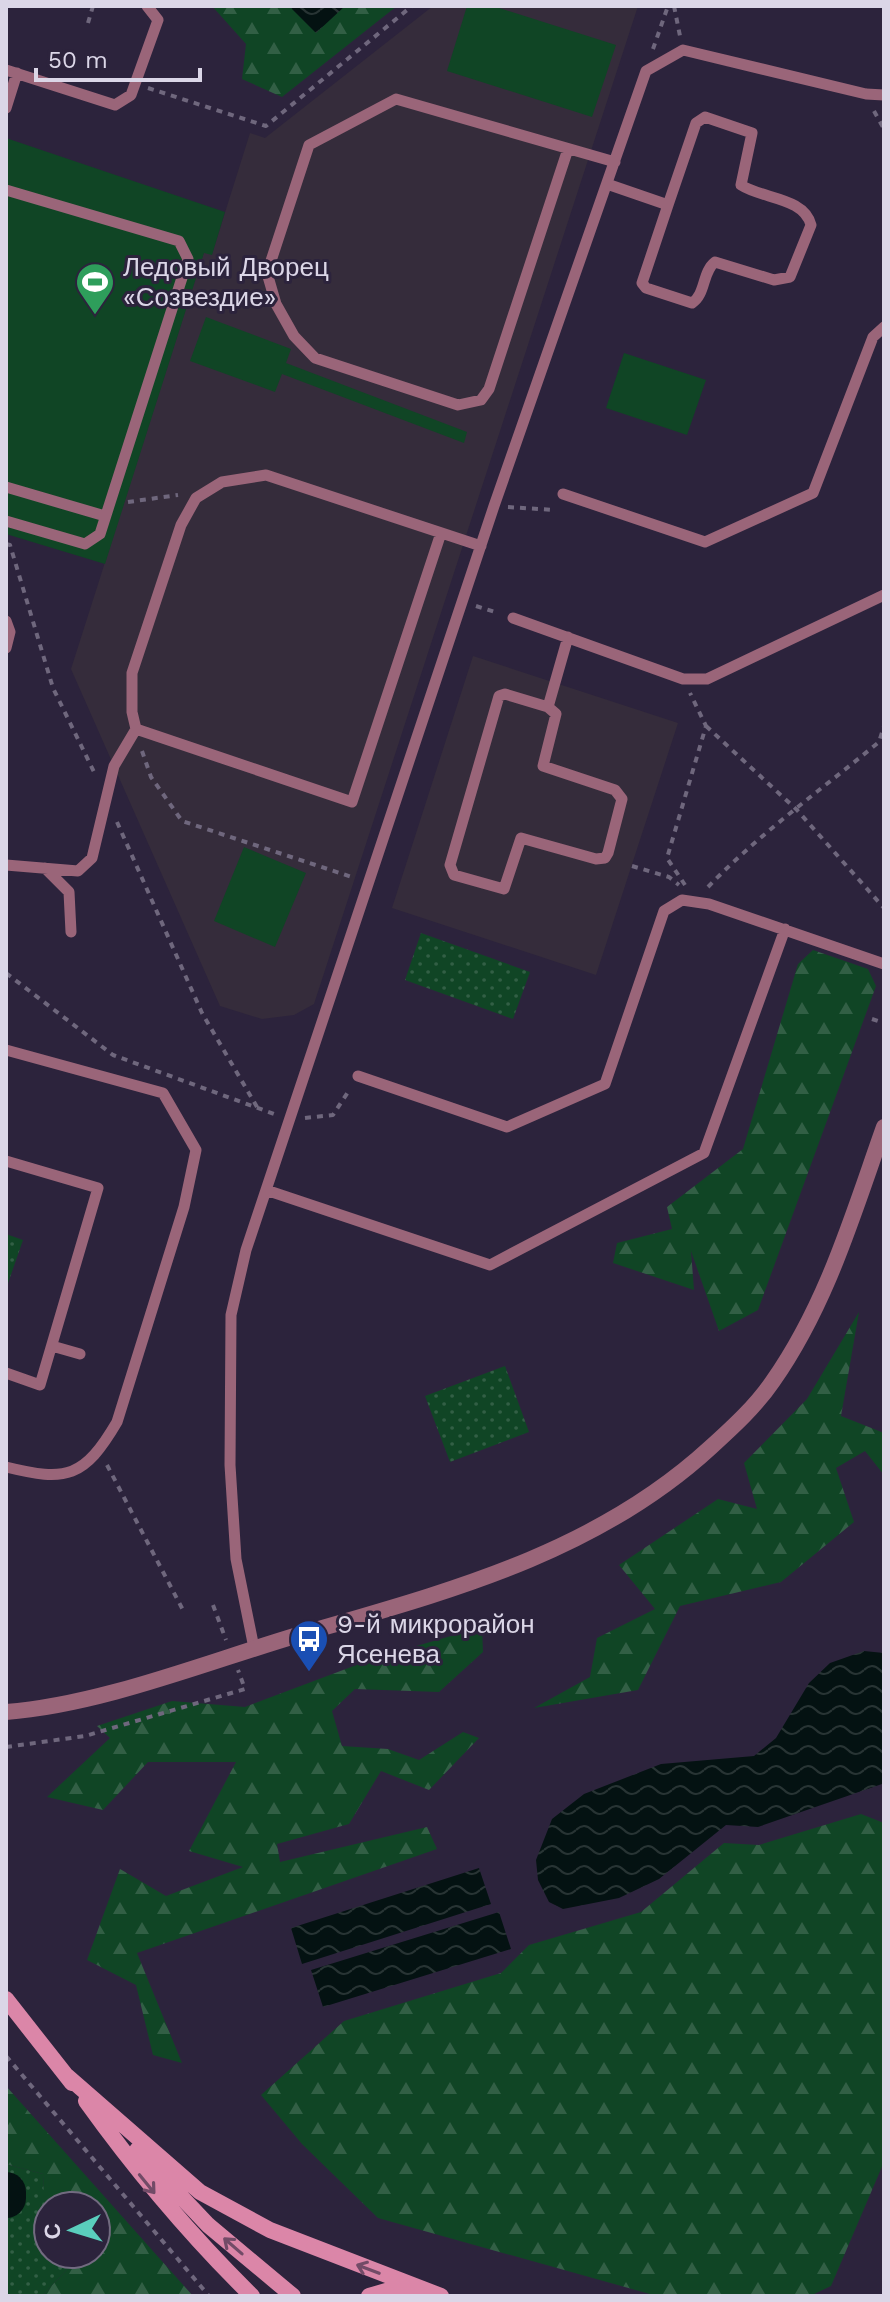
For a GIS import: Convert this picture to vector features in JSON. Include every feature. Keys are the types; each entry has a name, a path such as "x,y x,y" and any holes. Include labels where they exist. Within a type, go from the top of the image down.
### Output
{"main road":[{"path":"6,1999 143,2180 199,2245 252,2296"},
{"path":"67,2076 208,2225 293,2296"},
{"path":"67,2076 200,2192 270,2230 441,2296"},
{"path":"369,2296 393,2289 430,2296"}],"street":[{"path":"6,1712 77,1701 467,1585 559,1550 629,1512 680,1476 738,1422 772,1382 804,1330 837,1263 884,1127"}],"lane":[{"path":"6,108 12,72 115,105 131,95 158,20 147,6"},
{"path":"254,1648 236,1559 230,1465 231,1315 246,1250 494,506 646,71 683,50 866,94 884,95"},
{"path":"568,149 489,389 481,400 458,405 315,358 294,336 276,304 267,273 309,145 396,99 615,162"},
{"path":"705,117 752,133 741,185 805,210 811,225 790,277 774,280 715,262 709,268 698,299 692,303 646,288 642,283 668,205 696,123 705,117"},
{"path":"607,184 668,205"},
{"path":"6,190 179,241 185,248 187,270 100,534 85,544 6,521"},
{"path":"563,494 705,542 813,493 873,337 884,327"},
{"path":"6,865 78,871 92,858 114,766 136,729 132,712 132,673 188,508 205,492 243,476 266,475 481,546"},
{"path":"6,487 106,511"},
{"path":"136,729 352,802 441,533"},
{"path":"513,618 683,679 707,679 884,595"},
{"path":"6,621 10,632 6,648"},
{"path":"548,707 568,637"},
{"path":"505,694 548,707 556,714 543,761 546,769 615,790 622,799 608,853 605,858 596,859 521,838 504,889 454,875 450,865 499,696 505,694"},
{"path":"44,868 69,892 71,932"},
{"path":"358,1076 507,1127 605,1084 664,911 674,903 695,900 884,964"},
{"path":"266,1190 490,1265 704,1153 785,929"},
{"path":"6,1050 163,1093 196,1150 184,1207 127,1369 117,1422 100,1452 70,1473 47,1477 6,1467"},
{"path":"6,1161 98,1188 40,1385 6,1373"},
{"path":"52,1346 80,1354"}],"path":[{"path":"88,23 93,6"},
{"path":"134,84 266,126 412,6"},
{"path":"671,6 683,50"},
{"path":"646,71 671,6"},
{"path":"106,511 205,492"},
{"path":"494,506 556,510 563,494"},
{"path":"6,544 10,545 53,688 202,1013 257,1107"},
{"path":"462,602 513,618"},
{"path":"683,679 706,726 797,810 884,908"},
{"path":"695,900 667,858 706,726"},
{"path":"695,900 749,844 797,810 879,742 884,726"},
{"path":"136,729 151,777 182,821 368,883"},
{"path":"632,866 669,877 695,900"},
{"path":"6,973 113,1055 290,1119 333,1115 358,1076"},
{"path":"872,1019 884,1023"},
{"path":"100,1452 184,1612"},
{"path":"6,2056 209,2296"},
{"path":"199,2296 202,2290"}],"shaded area":[{"path":"433,6 638,6 314,1004 294,1015 262,1019 220,1006 71,669 204,252 212,254 250,133 265,138"},
{"path":"473,656 678,723 596,975 392,908"}],"green space":[{"path":"212,6 397,6 282,97 242,79 246,44"},
{"path":"467,6 493,6 616,45 592,117 447,71"},
{"name":"Ледовый Дворец «Созвездие»","path":"6,138 225,212 212,255 204,253 105,564 6,534"},
{"path":"206,317 291,349 286,363 467,432 464,443 282,374 275,392 190,361"},
{"path":"624,353 706,380 687,435 606,408"},
{"path":"244,847 306,873 275,947 214,921"},
{"path":"421,933 530,972 513,1019 405,980"},
{"path":"813,950 868,969 876,986 758,1310 719,1331 691,1251 694,1290 613,1263 617,1243 672,1229 667,1207 743,1149 798,964"},
{"path":"6,1234 23,1240 6,1289"},
{"path":"859,1312 841,1416 884,1433 884,1475 865,1451 836,1468 854,1522 781,1582 680,1606 638,1690 534,1708 590,1677 597,1638 655,1609 619,1565 718,1499 757,1509 744,1463 807,1399"},
{"path":"505,1366 529,1432 450,1462 425,1396"},
{"path":"482,1627 483,1652 439,1692 355,1689 332,1711 342,1746 388,1749 419,1760 463,1732 479,1738 429,1790 381,1771 349,1824 277,1844 280,1862 427,1827 437,1849 137,1953 182,2063 153,2055 136,1985 87,1960 120,1869 166,1896 243,1867 189,1851 236,1762 148,1762 103,1810 47,1797 110,1738 97,1726 172,1701 245,1707 375,1658"},
{"path":"861,1814 884,1823 884,2162 831,2286 810,2296 657,2296 378,2218 302,2144 261,2095 344,2021 501,1973 529,1945 641,1912 724,1843 759,1845"},
{"path":"6,2086 99,2190 44,2190 43,2174 6,2164"},
{"path":"6,2164 43,2174 44,2190 32,2190 32,2270 66,2270 42,2296 6,2296"},
{"path":"112,2205 193,2296 42,2296 66,2270 112,2270"}],"water":[{"path":"289,6 345,6 316,33"},
{"path":"864,1651 884,1653 882,1784 758,1827 726,1825 659,1879 619,1898 563,1909 549,1902 538,1880 536,1860 552,1819 584,1794 661,1764 754,1756 776,1738 809,1683 830,1663"},
{"path":"479,1868 491,1904 302,1964 291,1928"},
{"path":"499,1912 511,1949 323,2007 311,1970"}],"waterway":[{"path":"6,2192 6,2198"}],"place":[{"name":"Ледовый Дворец «Созвездие»","path":"95,316"},
{"name":"9-й микрорайон Ясенева","path":"309,1673"}]}
